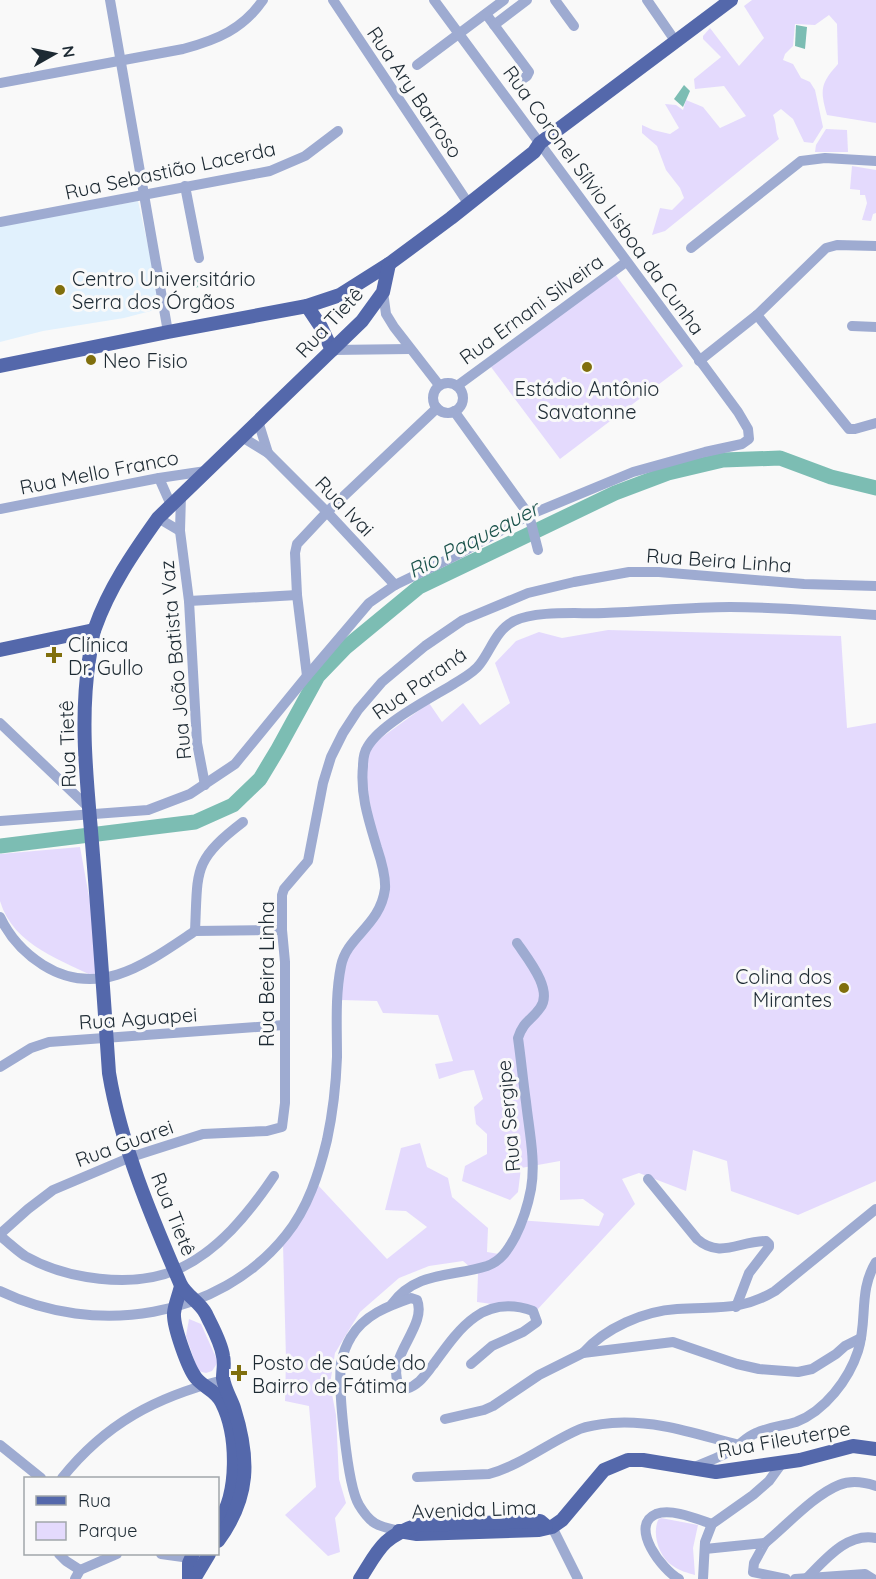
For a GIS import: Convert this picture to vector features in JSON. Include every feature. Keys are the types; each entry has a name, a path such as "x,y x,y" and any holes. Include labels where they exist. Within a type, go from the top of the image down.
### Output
{"main road":[{"path":"0,366 307,306 340,295 389,264 731,0"},
{"path":"540,148 571,132 743,0"},
{"name":"Rua Tietê","path":"219,1537 232,1486 239,1473 234,1453 230,1409 223,1380 222,1349 204,1311 181,1286 131,1157 113,1098 101,980 89,816 84,701 94,630 131,556 158,518 362,321 383,292 389,264"},
{"path":"307,306 321,327 332,351"},
{"path":"0,650 94,630"},
{"name":"Rua Tietê","path":"175,1307 181,1286"},
{"path":"175,1307 174,1317 178,1336 196,1377 230,1409"},
{"name":"Rua Fileuterpe","path":"550,1527 567,1515 604,1470 628,1460 643,1460 716,1472 782,1463 853,1446 876,1449"},
{"name":"Avenida Lima","path":"399,1531 418,1525 476,1527 540,1521 550,1527"},
{"path":"360,1579 386,1540 399,1531"},
{"path":"192,1579 200,1555"}],"street":[{"path":"110,0 168,332"},
{"path":"0,83 208,42 245,21 263,0"},
{"name":"Rua Ary Barroso","path":"333,0 468,203"},
{"name":"Rua Coronel Sílvio Lisboa da Cunha","path":"434,0 540,148 745,422 750,435 746,442 633,472 530,521"},
{"path":"417,65 504,0"},
{"path":"494,25 527,0"},
{"path":"555,0 574,26"},
{"path":"647,0 676,42"},
{"path":"486,14 529,72 515,84"},
{"name":"Rua Sebastião Lacerda","path":"0,222 270,171 304,156 338,131"},
{"path":"692,248 801,161 825,158 876,161"},
{"path":"185,186 200,258"},
{"path":"699,361 758,315 826,248 837,245 876,246"},
{"name":"Rua Ernani Silveira","path":"457,386 626,262"},
{"path":"383,292 386,314 439,385"},
{"path":"758,315 849,429 876,423"},
{"path":"852,326 876,327"},
{"path":"332,351 410,349"},
{"path":"451,383 457,386 461,392 460,406 454,411 445,412 437,408 433,393 439,385 451,383"},
{"path":"307,676 297,595 295,553 297,544 327,512 437,408"},
{"path":"454,411 530,521 538,550"},
{"name":"Rua Ivai","path":"258,421 268,453"},
{"name":"Rua Ivai","path":"242,437 268,453 327,512 394,585"},
{"name":"Rua Mello Franco","path":"0,509 206,471"},
{"path":"159,478 171,505"},
{"name":"Rua João Batista Vaz","path":"181,495 180,531 189,601 197,743 205,786"},
{"name":"Rua João Batista Vaz","path":"158,518 180,531"},
{"path":"0,821 148,810 190,795 236,765 369,603 394,585 530,521"},
{"name":"Rua Beira Linha","path":"277,1129 283,1123 285,1103 285,962 282,930 284,889 308,861 323,783 331,757 358,710 382,682 425,646 463,620 528,593 574,582 629,573 658,572 804,584 876,586"},
{"path":"189,601 297,595"},
{"name":"Rua Paraná","path":"0,1291 47,1308 78,1315 149,1313 175,1307 218,1292 249,1273 286,1236 303,1210 316,1178 334,1102 337,1059 336,1001 342,962 348,948 370,924 381,905 385,885 381,859 364,806 362,777 366,748 375,736 398,718 479,666 499,634 516,620 554,614 601,614 729,607 876,615"},
{"path":"0,723 89,816"},
{"path":"195,931 198,876 201,864 216,844 243,822"},
{"path":"0,917 15,941 28,955 50,969 72,978 101,980 144,964 195,931 282,930"},
{"name":"Rua Sergipe","path":"399,1531 377,1526 358,1504 353,1491 347,1451 341,1372 345,1348 363,1322 391,1304 400,1292 434,1276 495,1262 508,1249 519,1229 531,1189 532,1173 518,1038 522,1025 540,1008 543,1001 543,989 532,965 517,943"},
{"name":"Rua Aguapei","path":"0,1066 40,1045 284,1025"},
{"name":"Rua Guarei","path":"0,1235 53,1190 131,1157 203,1134 277,1129"},
{"path":"0,1235 24,1255 50,1267 103,1281 156,1276 176,1270 201,1256 236,1227 274,1176"},
{"path":"648,1179 705,1246 714,1249 757,1241 766,1241 769,1244 749,1273 736,1307"},
{"path":"583,1353 593,1341 632,1320 674,1309 736,1307 756,1301 775,1290 876,1209"},
{"path":"693,1468 728,1452 748,1437 763,1430 796,1422 808,1416 821,1406 840,1385 852,1365 861,1338 864,1290 876,1262"},
{"path":"391,1304 411,1298 417,1300 420,1307 397,1365 397,1382 400,1387 406,1389 420,1381 451,1341 483,1311 501,1307 524,1308 533,1311 537,1322 532,1328 492,1346 471,1364"},
{"path":"444,1419 493,1406 540,1375 583,1353 673,1342 737,1364 759,1369 798,1372 812,1369 861,1338"},
{"path":"64,1477 94,1442 132,1415 163,1399 223,1380"},
{"path":"417,1477 498,1472 575,1431 597,1425 624,1422 664,1425 739,1445"},
{"path":"0,1445 39,1477"},
{"path":"703,1579 706,1537 712,1524 753,1495 769,1481 782,1463"},
{"path":"786,1579 752,1576 754,1563 765,1543 824,1493 840,1485 859,1482 876,1486"},
{"path":"679,1579 664,1567 652,1551 645,1530 647,1523 657,1514 664,1513 712,1524"},
{"path":"550,1527 578,1579"},
{"path":"806,1579 849,1541 859,1537 876,1538"},
{"path":"705,1549 765,1543"},
{"path":"60,1555 77,1575 115,1555"},
{"path":"795,1579 865,1574 873,1579"}],"shaded area":[{"path":"796,25 807,27 805,49 795,46"},
{"path":"684,85 690,91 683,107 674,99"},
{"name":"Centro Universitário Serra dos Órgãos","path":"138,201 162,308 124,318 43,331 0,342 0,226"},
{"path":"212,274 214,284 194,288 192,278"}],"green space":[{"path":"752,0 876,0 876,123 827,115 823,88 838,64 837,24 829,15 815,25 795,24 793,46 785,54 783,60 793,64 801,78 810,82 815,90 823,127 813,143 804,142 793,119 781,109 773,115 779,139 665,231 652,235 660,208 672,210 684,198 680,188 666,170 657,146 642,133 642,125 670,134 679,128 665,104 676,105 683,110 686,100 703,107 720,128 746,116 724,86 695,89 694,79 721,57 703,39 710,28 739,66 764,38 744,6"},
{"path":"826,129 847,130 848,152 815,152 816,145"},
{"path":"852,166 876,170 876,213 873,214 871,221 862,220 867,203 865,195 860,195 860,190 850,189"},
{"name":"Estádio Antônio Savatonne","path":"615,274 683,366 560,459 491,367"},
{"path":"608,630 841,636 847,728 876,723 876,1181 798,1215 731,1191 727,1161 693,1150 686,1191 639,1173 622,1179 635,1204 537,1310 477,1302 478,1274 463,1261 429,1266 399,1278 360,1312 335,1353 330,1384 336,1415 339,1479 346,1503 335,1518 340,1552 328,1556 285,1515 316,1487 309,1406 285,1401 283,1244 316,1183 387,1259 427,1227 406,1211 385,1210 401,1148 420,1143 427,1167 448,1178 452,1197 488,1228 487,1252 499,1254 507,1244 518,1220 599,1226 604,1214 583,1199 560,1200 560,1161 521,1168 518,1192 510,1200 462,1181 465,1166 487,1154 487,1134 476,1124 474,1107 483,1099 474,1070 439,1079 435,1064 453,1061 438,1015 383,1013 377,1001 341,1000 344,962 378,903 383,883 365,760 374,743 429,703 442,722 463,703 480,725 510,703 495,663 516,641 539,632 562,638"},
{"path":"80,847 100,957 101,980 56,959 28,941 16,930 0,901 0,854"},
{"path":"189,1319 201,1324 218,1362 212,1371 206,1373 198,1371 186,1336"},
{"path":"661,1518 698,1525 693,1548 695,1575 676,1568 664,1557 656,1539 656,1526"}],"waterway":[{"name":"Rio Paquequer","path":"0,846 195,822 233,805 260,779 318,676 345,648 419,587 615,493 668,473 723,460 780,458 831,477 876,488"}],"place":[{"name":"Centro Universitário Serra dos Órgãos","path":"60,290"},
{"name":"Neo Fisio","path":"91,360"},
{"name":"Estádio Antônio Savatonne","path":"587,367"},
{"name":"Clínica Dr. Gullo","path":"54,655"},
{"name":"Colina dos Mirantes","path":"844,988"},
{"name":"Posto de Saúde do Bairro de Fátima","path":"239,1373"}]}
